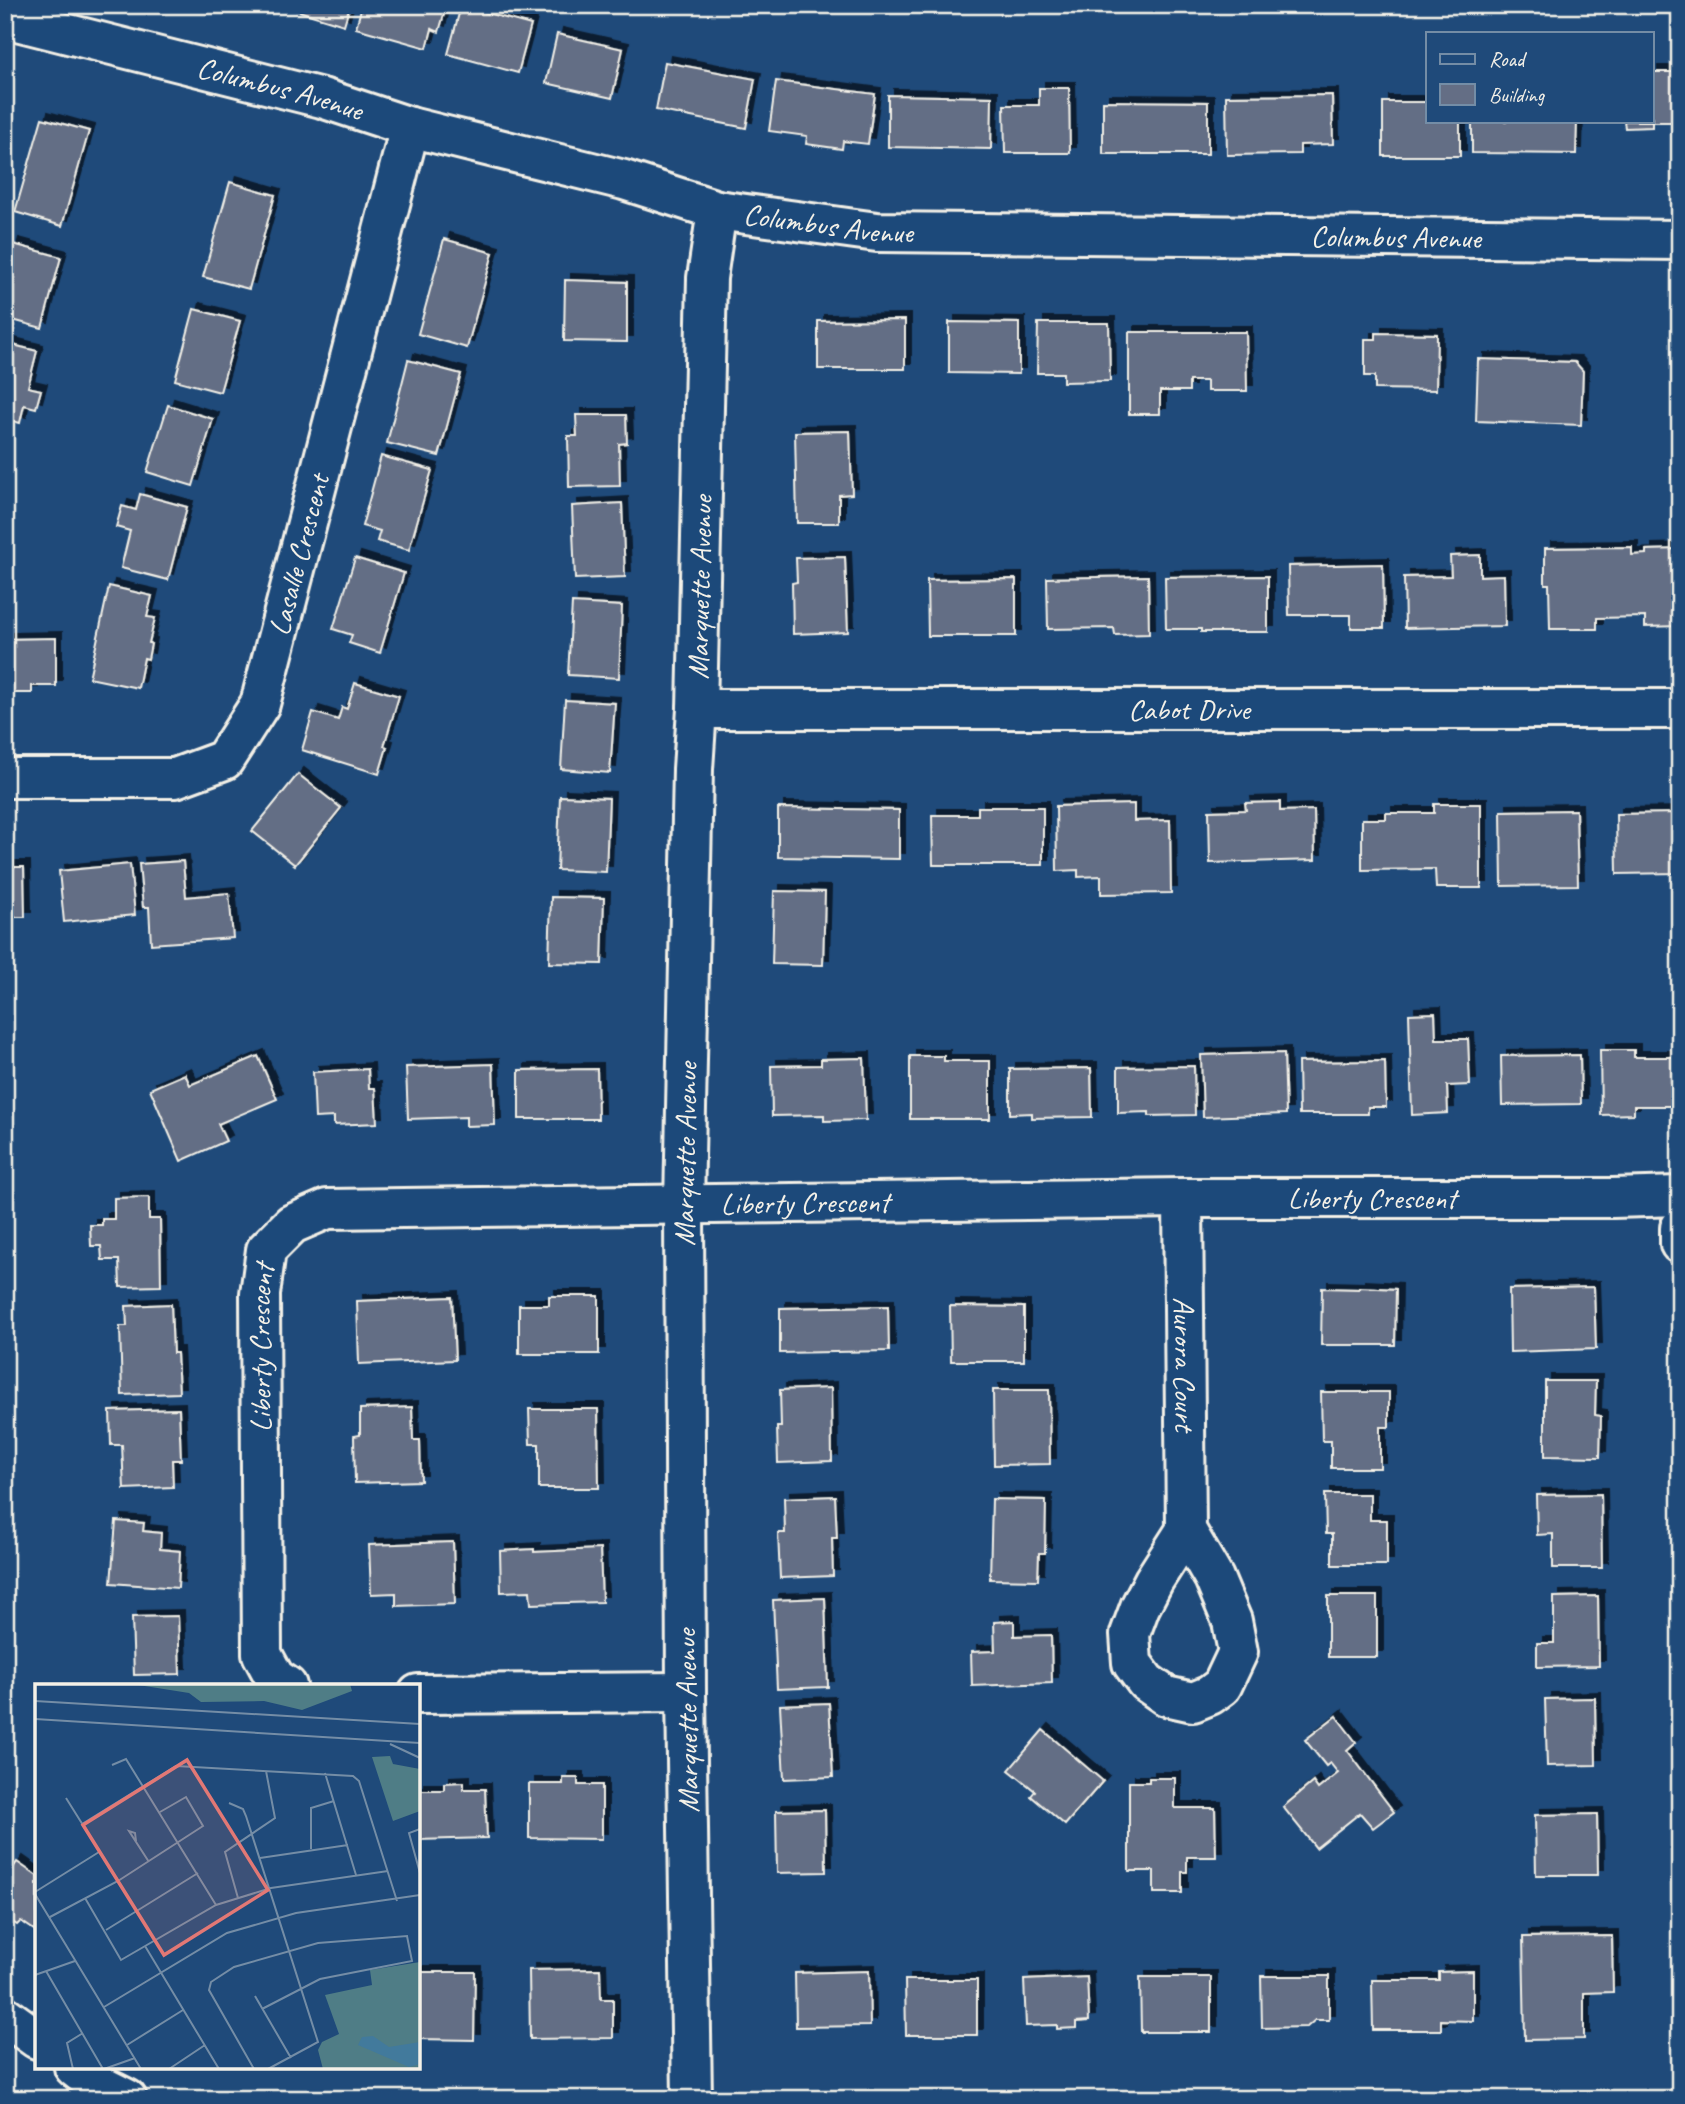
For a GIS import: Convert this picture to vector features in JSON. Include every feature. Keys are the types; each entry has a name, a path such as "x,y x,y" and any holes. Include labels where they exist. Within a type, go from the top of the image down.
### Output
{"street":[{"name":"Columbus Avenue","path":"5,18 322,98 410,127 624,180 717,210 877,232 1680,240"},
{"name":"Lasalle Crescent","path":"5,778 175,778 224,760 260,704 410,127"},
{"name":"Marquette Avenue","path":"692,2099 686,1692 684,1205 693,769 697,709 708,278 717,210"},
{"name":"Cabot Drive","path":"697,709 1680,709"},
{"name":"Liberty Crescent","path":"284,1684 275,1678 262,1654 260,1294 266,1250 292,1224 327,1209 1184,1198 1680,1196"},
{"name":"Aurora Court","path":"1184,1198 1186,1530"},
{"path":"1680,1228 1680,1244"},
{"path":"420,1694 686,1692"},
{"path":"5,2016 35,2038"},
{"path":"77,2069 93,2082 127,2099"}],"building":[{"path":"279,5 350,5 344,25"},
{"path":"362,5 446,7 439,32 432,29 427,48 356,28"},
{"path":"461,6 531,25 518,73 448,54"},
{"path":"557,34 623,49 612,98 546,83"},
{"path":"665,62 755,79 746,128 656,110"},
{"path":"1654,72 1680,72 1680,122 1654,122"},
{"path":"776,81 875,94 868,144 843,141 842,149 806,144 807,136 769,131"},
{"path":"1039,88 1069,88 1070,153 1005,153 1004,105 1039,105"},
{"path":"888,95 992,97 991,149 888,147"},
{"path":"1332,95 1333,144 1300,145 1300,154 1227,155 1226,96"},
{"path":"1103,101 1208,102 1208,154 1103,154"},
{"path":"1383,102 1426,102 1426,122 1460,122 1460,156 1383,156"},
{"path":"42,118 89,131 62,226 15,212"},
{"path":"1472,122 1577,122 1576,154 1472,153"},
{"path":"1624,122 1652,122 1652,127 1625,128"},
{"path":"230,182 275,195 249,289 203,277"},
{"path":"444,239 493,253 467,348 418,334"},
{"path":"13,244 61,257 42,328 5,318 5,271"},
{"path":"565,280 627,282 627,342 564,341"},
{"path":"194,309 240,321 220,392 175,380"},
{"path":"905,320 905,369 818,369 818,321"},
{"path":"949,322 1019,323 1019,374 949,373"},
{"path":"1038,323 1109,323 1110,381 1063,382 1063,373 1037,373"},
{"path":"1129,332 1246,332 1247,391 1207,391 1207,381 1189,381 1189,391 1160,391 1160,414 1129,414"},
{"path":"1376,333 1437,334 1436,390 1375,389 1375,376 1365,376 1365,339 1376,339"},
{"path":"5,343 37,351 28,387 41,390 36,408 24,405 20,423 5,419"},
{"path":"1478,359 1575,362 1583,371 1581,425 1476,421"},
{"path":"408,360 461,374 439,456 387,443"},
{"path":"168,405 213,419 193,486 147,472"},
{"path":"576,415 626,415 627,443 619,444 620,486 569,487 568,436 577,436"},
{"path":"850,431 852,494 839,495 839,523 797,523 795,432"},
{"path":"381,456 432,470 409,550 377,541 380,531 362,526"},
{"path":"140,494 187,507 168,580 121,568 130,531 116,527 122,506 136,510"},
{"path":"622,503 625,577 575,579 572,506"},
{"path":"1632,547 1632,555 1646,554 1646,550 1680,549 1680,626 1645,627 1645,617 1597,618 1597,629 1550,629 1549,584 1545,584 1545,548"},
{"path":"1480,555 1480,576 1504,575 1505,626 1405,628 1404,577 1451,576 1450,556"},
{"path":"845,557 848,632 793,634 792,583 797,582 796,558"},
{"path":"355,558 404,573 380,653 349,643 352,635 333,629"},
{"path":"1383,564 1384,628 1351,628 1351,615 1289,615 1288,566"},
{"path":"1148,576 1149,634 1115,635 1114,628 1048,629 1047,578"},
{"path":"1268,576 1268,632 1166,629 1165,577"},
{"path":"1016,579 1016,636 928,636 927,580"},
{"path":"109,586 152,596 147,617 155,618 148,659 144,658 138,688 89,678"},
{"path":"572,603 622,606 619,678 568,675"},
{"path":"56,638 56,686 32,686 32,693 5,693 5,639"},
{"path":"355,683 399,696 384,746 387,747 379,774 302,750 313,712 338,720 342,707 347,709"},
{"path":"565,700 615,703 610,773 561,769"},
{"path":"298,774 341,808 295,865 252,831"},
{"path":"560,796 609,798 606,872 557,870"},
{"path":"1280,802 1280,811 1314,810 1315,860 1210,863 1209,811 1246,810 1245,803"},
{"path":"1134,804 1134,821 1170,820 1171,893 1101,894 1101,876 1078,877 1078,870 1057,871 1056,806"},
{"path":"1434,804 1481,804 1481,888 1436,888 1435,869 1362,870 1362,819 1386,819 1386,813 1434,813"},
{"path":"978,807 1043,807 1043,865 933,865 932,815 978,815"},
{"path":"778,808 899,810 899,859 778,857"},
{"path":"1576,810 1578,885 1502,886 1501,811"},
{"path":"1680,813 1680,873 1617,874 1616,814"},
{"path":"183,861 186,897 229,893 233,938 151,944 149,907 143,907 139,864"},
{"path":"130,864 135,915 64,922 59,871"},
{"path":"5,867 24,867 25,917 5,917"},
{"path":"774,891 825,892 823,965 772,964"},
{"path":"551,897 604,898 602,964 549,963"},
{"path":"1435,1013 1436,1039 1468,1039 1470,1085 1447,1086 1448,1113 1412,1115 1409,1014"},
{"path":"1600,1050 1634,1050 1634,1057 1676,1057 1677,1106 1634,1106 1634,1114 1601,1115"},
{"path":"1284,1053 1286,1114 1203,1117 1201,1055"},
{"path":"1580,1055 1581,1104 1502,1105 1501,1056"},
{"path":"258,1056 277,1099 218,1124 226,1141 181,1161 150,1089 185,1074 190,1085"},
{"path":"910,1056 944,1056 944,1061 990,1061 990,1119 910,1119"},
{"path":"864,1058 866,1120 824,1121 824,1115 772,1116 771,1066 821,1065 821,1059"},
{"path":"1385,1061 1386,1107 1368,1107 1368,1114 1299,1114 1298,1062"},
{"path":"493,1064 495,1125 466,1126 466,1117 408,1119 406,1067"},
{"path":"1194,1066 1195,1115 1149,1116 1149,1112 1118,1113 1118,1067"},
{"path":"1091,1068 1092,1117 1032,1118 1032,1113 1010,1114 1010,1069"},
{"path":"368,1069 369,1088 375,1088 377,1123 334,1125 334,1117 315,1118 313,1072"},
{"path":"597,1069 598,1119 519,1119 519,1070"},
{"path":"149,1197 149,1219 160,1219 161,1286 120,1287 119,1260 102,1260 101,1246 91,1246 90,1225 102,1225 102,1219 114,1219 114,1198"},
{"path":"1594,1287 1596,1349 1510,1352 1509,1289"},
{"path":"1322,1288 1396,1289 1395,1345 1321,1345"},
{"path":"549,1296 599,1296 599,1354 519,1354 519,1305 549,1305"},
{"path":"452,1297 455,1360 359,1364 357,1301"},
{"path":"171,1304 173,1353 177,1353 179,1393 122,1395 120,1326 127,1326 126,1306"},
{"path":"888,1306 889,1351 780,1353 780,1308"},
{"path":"950,1306 1024,1307 1024,1361 951,1361"},
{"path":"1545,1381 1596,1381 1595,1415 1601,1416 1600,1457 1545,1456"},
{"path":"831,1388 832,1461 778,1463 780,1390"},
{"path":"993,1390 1049,1390 1050,1464 994,1465"},
{"path":"1321,1392 1389,1392 1389,1427 1380,1427 1380,1468 1331,1468 1331,1441 1322,1441"},
{"path":"412,1407 413,1440 420,1440 421,1481 355,1483 354,1436 360,1435 360,1409"},
{"path":"179,1409 181,1460 172,1460 173,1487 124,1489 122,1445 111,1445 110,1411"},
{"path":"529,1409 598,1409 599,1488 539,1488 539,1444 530,1444"},
{"path":"1325,1494 1370,1494 1370,1520 1387,1520 1387,1565 1332,1565 1332,1534 1326,1534"},
{"path":"1601,1494 1602,1568 1553,1568 1553,1534 1537,1535 1536,1495"},
{"path":"835,1496 837,1538 832,1538 833,1576 780,1578 778,1533 785,1533 784,1498"},
{"path":"992,1499 1046,1500 1045,1553 1039,1553 1038,1580 990,1579"},
{"path":"116,1521 144,1523 143,1531 161,1533 160,1549 180,1551 178,1588 111,1583"},
{"path":"453,1542 455,1604 396,1606 396,1593 371,1594 369,1545"},
{"path":"534,1549 534,1552 600,1549 602,1602 531,1604 530,1591 501,1592 500,1551"},
{"path":"1328,1596 1377,1596 1377,1657 1328,1657"},
{"path":"1598,1596 1599,1666 1537,1667 1537,1643 1554,1643 1554,1597"},
{"path":"825,1598 828,1687 777,1689 773,1600"},
{"path":"178,1616 180,1674 134,1675 132,1617"},
{"path":"1014,1621 1014,1636 1051,1635 1052,1683 972,1686 971,1652 995,1651 994,1622"},
{"path":"1595,1698 1596,1765 1547,1766 1545,1699"},
{"path":"829,1703 833,1777 784,1779 780,1705"},
{"path":"1336,1716 1356,1742 1347,1750 1394,1812 1373,1828 1360,1813 1316,1848 1283,1807 1313,1782 1318,1789 1338,1773 1330,1763 1326,1766 1305,1740"},
{"path":"1043,1730 1103,1781 1065,1825 1031,1796 1035,1791 1009,1770"},
{"path":"563,1778 578,1778 578,1785 602,1785 602,1839 529,1838 529,1784 563,1784"},
{"path":"1149,1778 1175,1778 1175,1808 1215,1808 1216,1857 1187,1857 1187,1872 1182,1872 1182,1893 1154,1893 1154,1871 1129,1871 1129,1782 1149,1782"},
{"path":"464,1782 464,1789 485,1789 487,1838 420,1840 420,1790 444,1790 444,1783"},
{"path":"825,1810 826,1872 777,1873 776,1811"},
{"path":"1597,1814 1598,1875 1536,1875 1535,1815"},
{"path":"17,1862 35,1875 35,1931 21,1921 17,1925 5,1917 5,1880"},
{"path":"1612,1936 1613,1992 1584,1993 1584,2039 1525,2040 1523,1937"},
{"path":"600,1969 601,1999 613,1999 613,2038 530,2039 529,1970"},
{"path":"869,1971 870,2026 796,2027 795,1973"},
{"path":"1473,1971 1473,2021 1441,2020 1441,2030 1373,2030 1372,1980 1439,1980 1439,1972"},
{"path":"420,1972 475,1972 474,2040 420,2039"},
{"path":"1261,1976 1329,1976 1329,2020 1315,2020 1307,2027 1262,2028"},
{"path":"1087,1977 1089,2021 1076,2022 1076,2028 1057,2029 1057,2025 1026,2026 1024,1980"},
{"path":"1140,1977 1211,1977 1211,2032 1141,2032"},
{"path":"905,1980 977,1980 977,2035 906,2035"}]}
